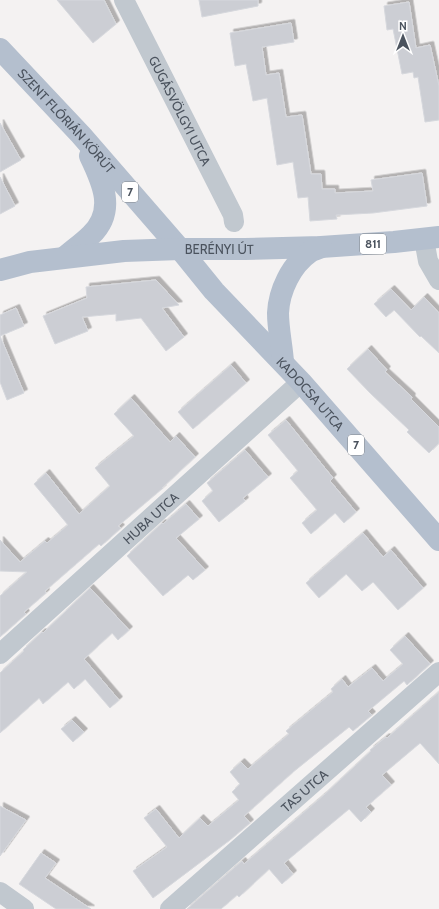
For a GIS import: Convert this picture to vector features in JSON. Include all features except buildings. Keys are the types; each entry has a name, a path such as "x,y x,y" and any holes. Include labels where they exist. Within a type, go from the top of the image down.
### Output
{"main road":[{"name":"SZENT FLÓRIÁN KÖRÚT","path":"0,49 81,135 180,248"},
{"path":"65,258 98,227 105,209 106,198 101,179 81,135"},
{"name":"BERÉNYI ÚT","path":"0,270 30,262 112,252 180,248 321,248 432,238"},
{"name":"KADOCSA UTCA","path":"180,248 214,291 283,362 439,540"},
{"path":"283,362 278,314 284,286 299,262 310,253 321,248"}],"street":[{"name":"GUGÁSVÖLGYI UTCA","path":"124,0 233,214 234,222"},
{"path":"432,238 428,261 439,280"},
{"name":"HUBA UTCA","path":"0,654 301,382"},
{"name":"TAS UTCA","path":"170,909 439,672"},
{"path":"0,892 24,909"}]}
